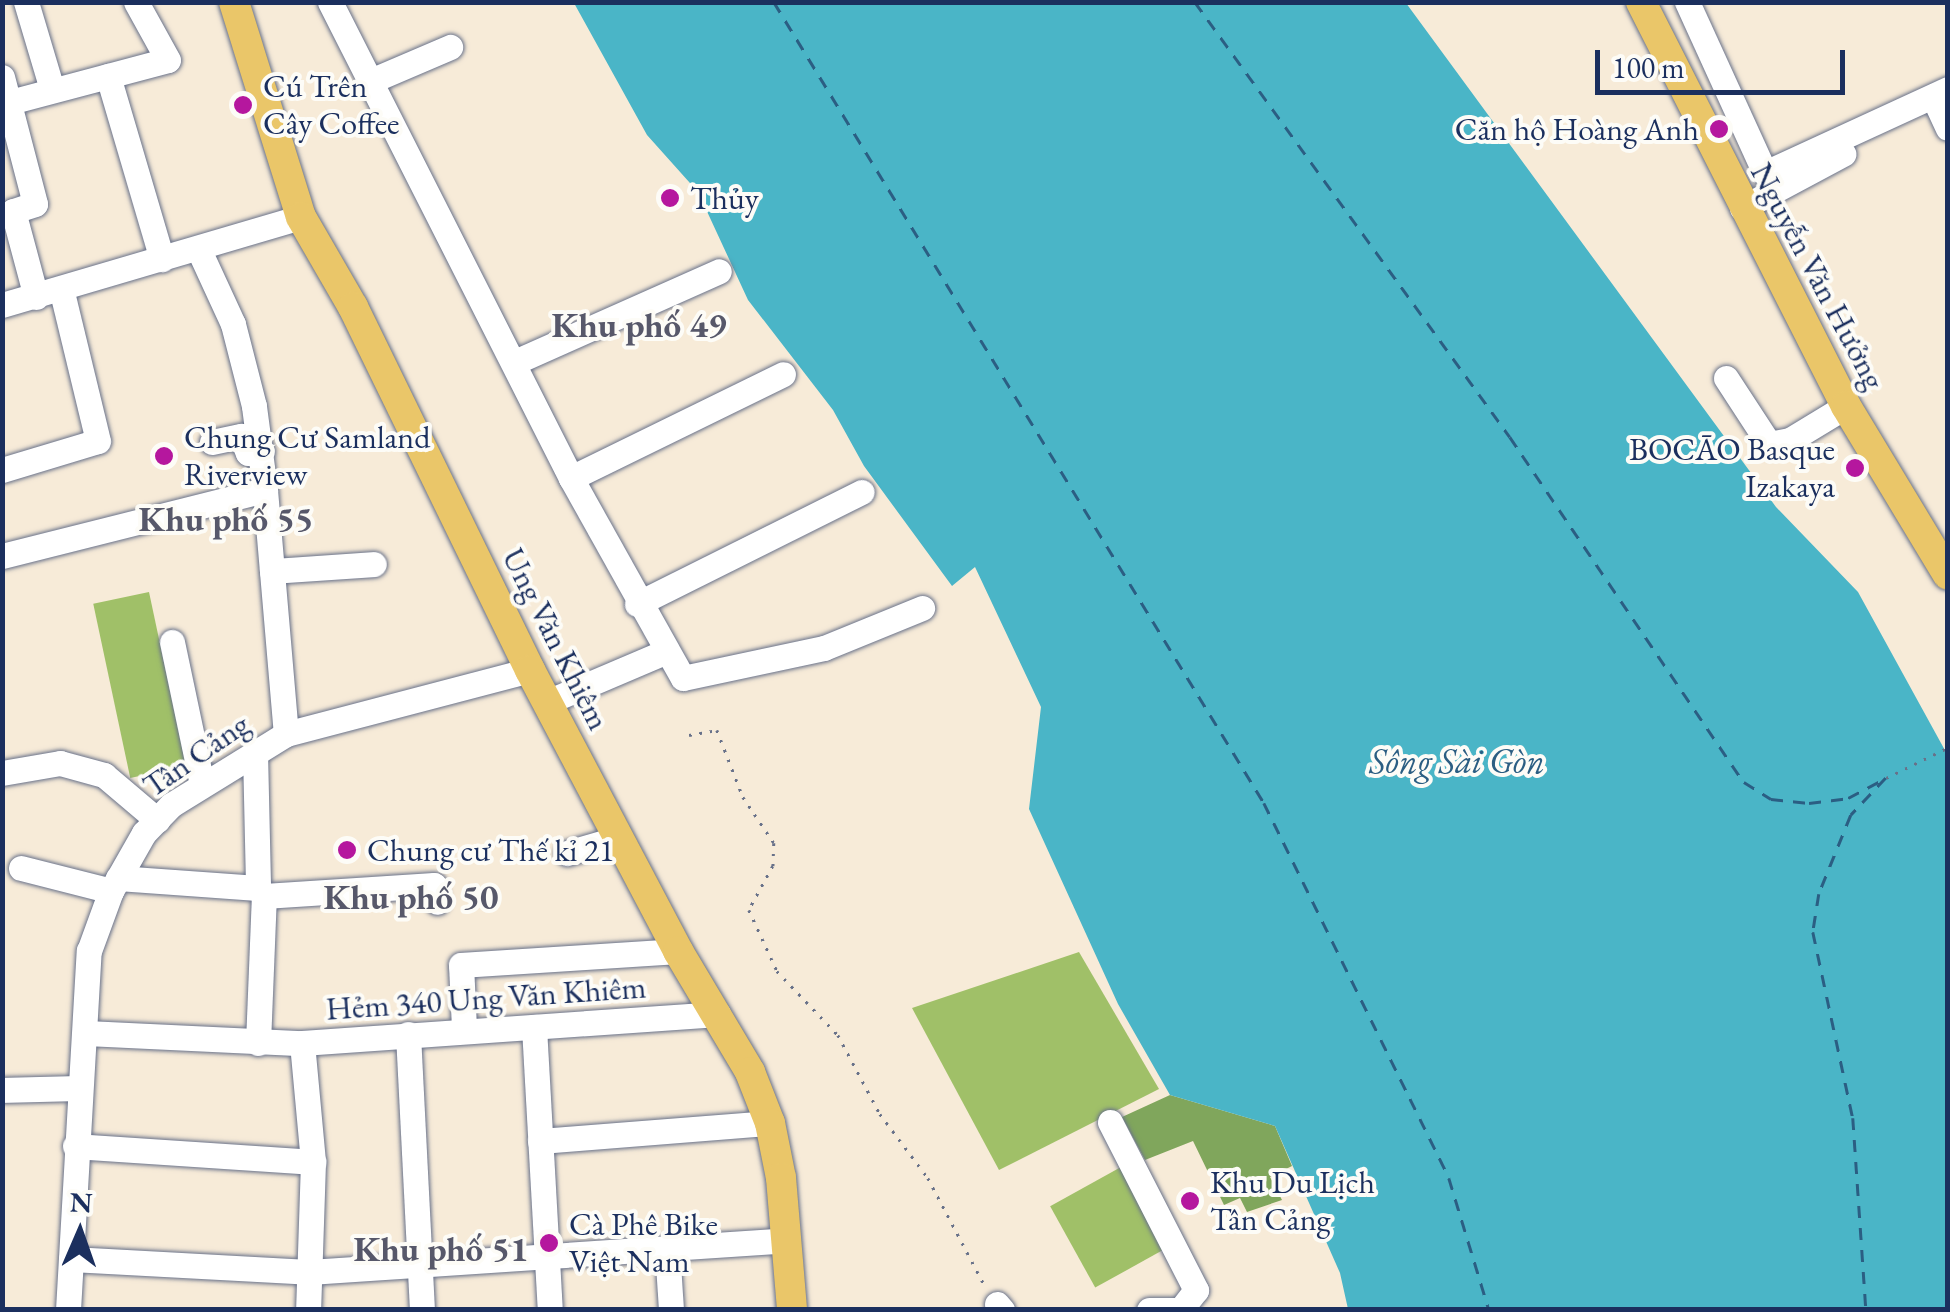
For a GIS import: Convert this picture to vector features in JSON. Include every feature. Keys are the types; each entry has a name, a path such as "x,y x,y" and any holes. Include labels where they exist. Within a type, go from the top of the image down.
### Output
{"main road":[{"name":"Ung Văn Khiêm","path":"234,2 301,217 530,670 678,951 718,1014 770,1123 787,1240 792,1310"},
{"name":"Nguyễn Văn Hưởng","path":"1641,2 1674,77 1846,406 1948,575"}],"street":[{"path":"10,102 168,60 136,2"},
{"path":"330,2 373,80 571,478 637,604 684,678 824,648 922,608"},
{"path":"1688,2 1765,173 1945,107"},
{"path":"30,10 52,90"},
{"path":"1674,77 1706,42"},
{"path":"373,80 450,46"},
{"path":"1674,77 1717,67"},
{"path":"108,76 162,259"},
{"path":"2,77 34,204 13,211 36,298"},
{"path":"1742,208 1945,107"},
{"path":"2,306 62,292 301,217"},
{"path":"199,250 233,324 262,451 286,734"},
{"path":"515,362 719,271"},
{"path":"2,470 98,441 62,292"},
{"path":"571,478 783,374"},
{"path":"1726,378 1769,444 1790,440 1846,406"},
{"path":"212,442 240,436 248,454 262,451"},
{"path":"2,556 266,490"},
{"path":"637,604 862,492"},
{"path":"272,571 374,564"},
{"path":"172,642 202,784"},
{"path":"548,702 667,652"},
{"name":"Tân Cảng","path":"68,1310 76,1088 86,1032 88,951 114,884 158,820 202,784 286,734 530,670"},
{"path":"255,752 261,892 258,1043"},
{"path":"2,773 60,763 104,775 158,820"},
{"path":"566,853 619,838"},
{"path":"22,868 114,884 261,892 434,885 437,902"},
{"path":"464,1028 462,965 678,951"},
{"name":"Hẻm 340 Ung Văn Khiêm","path":"86,1032 302,1043 464,1028 718,1014"},
{"path":"534,1027 550,1310"},
{"path":"408,1034 422,1310"},
{"path":"302,1043 314,1162 308,1310"},
{"path":"2,1090 76,1088"},
{"path":"1110,1122 1196,1290 1181,1309 1149,1310"},
{"path":"540,1142 770,1123"},
{"path":"76,1146 314,1162"},
{"path":"71,1260 309,1272 420,1260 787,1240"},
{"path":"667,1248 672,1310"}],"path":[{"path":"689,736 718,730 743,798 774,842 772,866 748,910 777,971 838,1035 999,1307"},
{"path":"1886,778 1944,749"}],"green space":[{"path":"149,592 186,766 130,778 93,604"},
{"path":"1079,952 1159,1089 999,1170 912,1008"},
{"path":"1170,1095 1275,1126 1292,1166 1270,1177 1282,1200 1247,1212 1240,1198 1224,1205 1193,1141 1145,1160 1122,1117"},
{"path":"1121,1167 1166,1248 1095,1288 1050,1206"}],"water":[{"name":"Sông Sài Gòn","path":"574,3 1406,3 1776,507 1858,592 1947,754 1947,1309 1348,1309 1340,1273 1275,1126 1170,1095 1118,1004 1029,809 1041,707 975,567 952,586 864,466 833,410 748,300 698,192 647,135"}],"ferry route":[{"path":"774,2 1264,803 1449,1178 1489,1310"},
{"path":"1195,2 1510,437 1744,782 1771,799 1809,803 1848,798 1886,778 1851,815 1819,894 1813,932 1853,1118 1866,1310"}],"place":[{"name":"Cú Trên Cây Coffee","path":"243,105"},
{"name":"Căn hộ Hoàng Anh","path":"1719,129"},
{"name":"Thủy","path":"670,198"},
{"name":"Chung Cư Samland Riverview","path":"164,456"},
{"name":"BOCĀO Basque Izakaya","path":"1855,468"},
{"name":"Chung cư Thế kỉ 21","path":"347,850"},
{"name":"Khu Du Lịch Tân Cảng","path":"1190,1201"},
{"name":"Cà Phê Bike Việt Nam","path":"549,1243"}],"district":[{"name":"Khu phố 49","path":"639,325"},
{"name":"Khu phố 55","path":"226,519"},
{"name":"Khu phố 50","path":"411,897"},
{"name":"Khu phố 51","path":"441,1249"}]}
